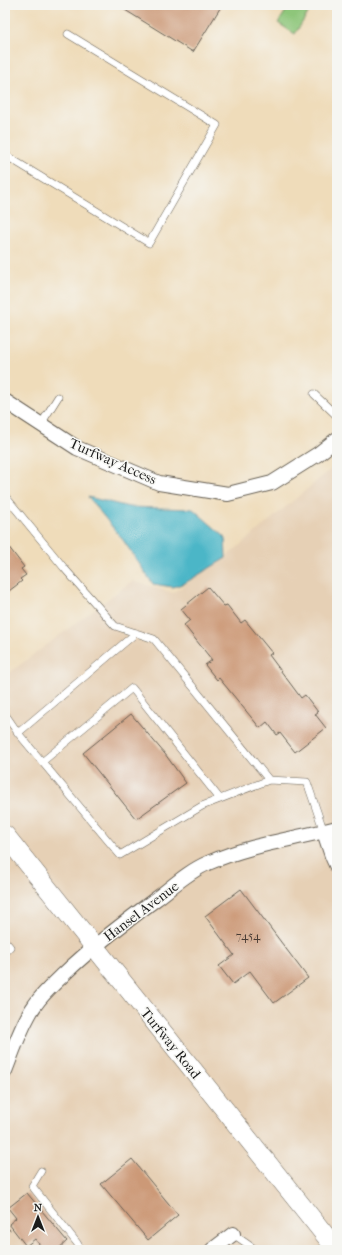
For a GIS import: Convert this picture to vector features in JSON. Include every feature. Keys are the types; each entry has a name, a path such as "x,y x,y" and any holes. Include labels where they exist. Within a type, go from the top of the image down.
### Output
{"main road":[{"name":"Turfway Road","path":"5,835 337,1250"}],"street":[{"name":"Turfway Access","path":"5,401 77,448 160,483 228,494 272,483 318,454 337,439"},
{"path":"331,830 332,856 337,867"},
{"name":"Hansel Avenue","path":"5,1072 22,1029 34,1006 47,990 94,947 175,885 206,864 252,848 331,830"},
{"path":"212,1250 233,1234"}],"lane":[{"path":"5,155 149,243 217,126 68,34"},
{"path":"314,394 337,416"},
{"path":"41,424 58,397"},
{"path":"5,496 65,569 115,626 154,639 268,780"},
{"path":"18,733 136,633"},
{"path":"42,762 132,688 220,799"},
{"path":"5,714 18,733 120,855 202,806 268,780 307,782 331,830"},
{"path":"5,941 10,947 5,952"},
{"path":"40,1171 32,1186 81,1250"},
{"path":"233,1234 256,1250"}],"shaded area":[{"path":"337,464 337,1250 5,1250 5,676 132,581 173,593 232,552"}],"green space":[{"path":"290,5 313,5 295,34 278,23"}],"water":[{"path":"88,497 129,507 193,509 225,537 226,558 185,583 173,587 153,584 123,540"}],"building":[{"path":"117,5 222,5 193,52"},
{"path":"5,542 24,567 21,569 26,575 20,579 22,581 5,594"},
{"path":"208,587 224,606 227,605 241,623 245,620 272,653 269,655 301,698 305,695 318,712 315,714 326,728 295,752 280,733 277,735 267,722 260,728 219,678 217,680 205,665 212,660 184,625 190,620 181,609"},
{"path":"131,714 165,754 186,783 136,819 83,753"},
{"path":"241,889 308,978 274,1003 250,971 233,984 219,966 234,955 205,916"},
{"path":"132,1159 178,1215 148,1240 101,1184"},
{"path":"27,1193 67,1241 57,1250 44,1250 35,1239 26,1246 9,1224 16,1218 8,1208"}]}
